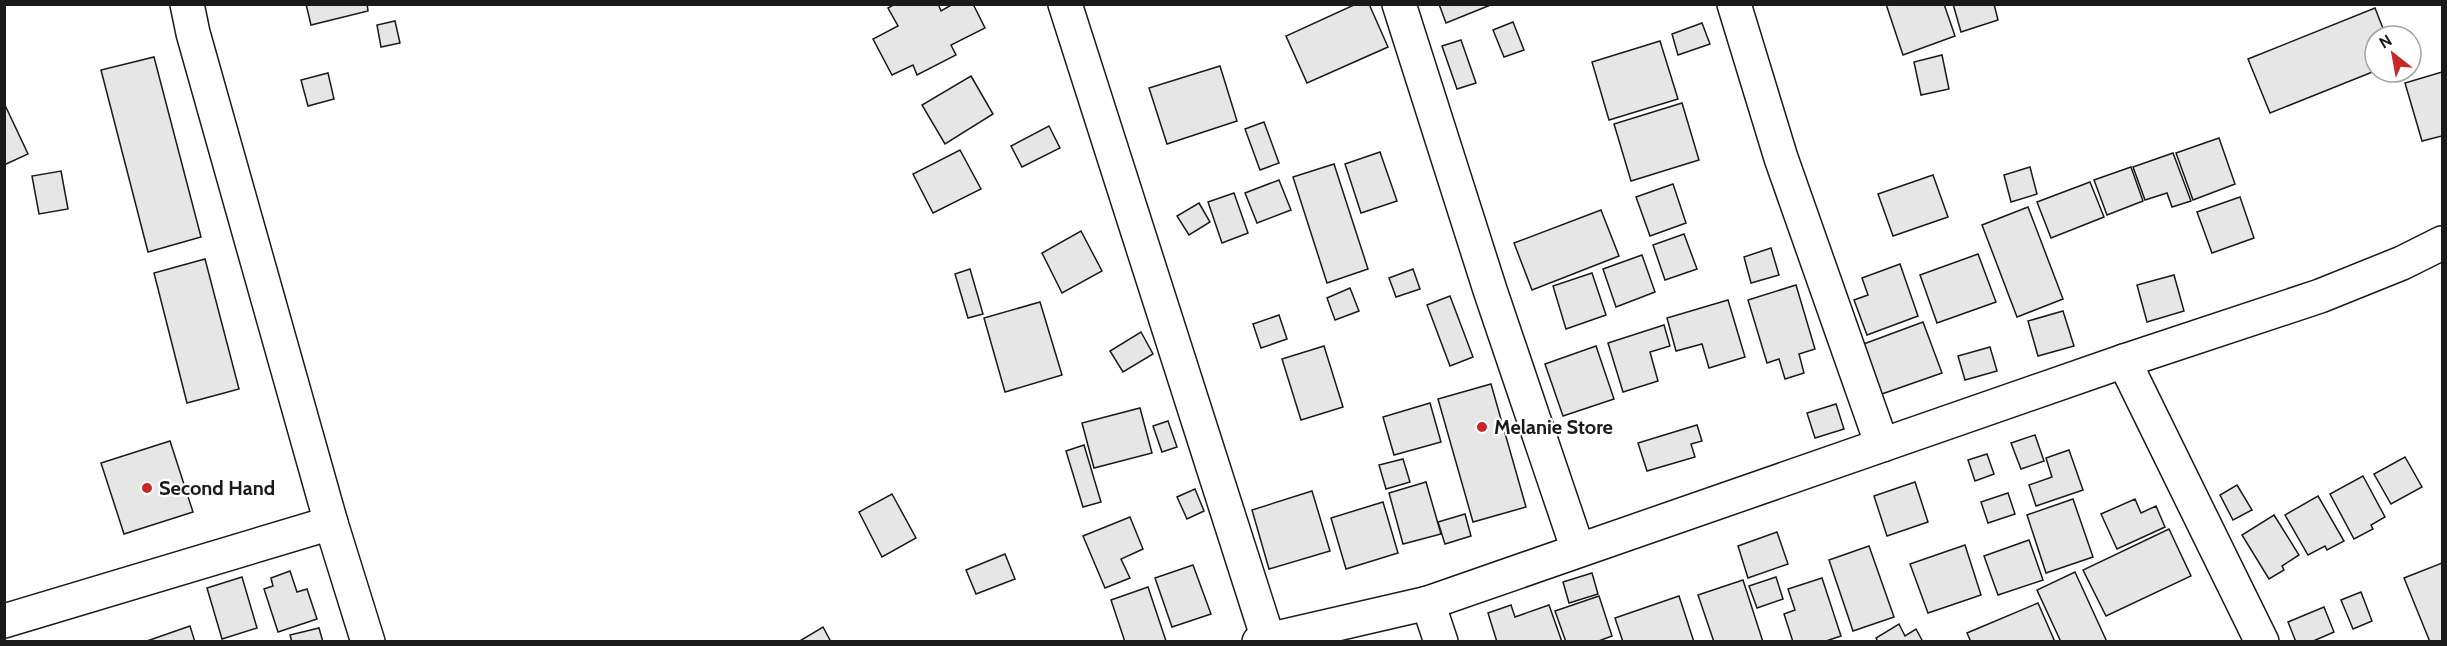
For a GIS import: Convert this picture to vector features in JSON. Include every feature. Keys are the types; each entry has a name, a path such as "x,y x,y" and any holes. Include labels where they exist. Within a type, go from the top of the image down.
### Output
{"street":[{"path":"187,4 196,44 331,523 368,642"},
{"path":"1065,4 1264,640 1428,603 2124,361 2320,296 2442,243"},
{"path":"1399,4 1490,290 1578,550"},
{"path":"1734,4 1781,158 1882,445"},
{"path":"2124,361 2262,642"},
{"path":"4,621 331,523"},
{"path":"1428,603 1441,642"}],"building":[{"path":"306,4 367,4 368,11 311,25"},
{"path":"895,4 938,4 941,11 953,4 973,4 985,28 951,45 956,55 917,75 913,65 892,75 873,39 898,26 888,8"},
{"path":"1356,4 1369,4 1388,47 1307,83 1286,36"},
{"path":"1439,4 1493,4 1446,23"},
{"path":"1886,4 1944,4 1955,36 1903,55"},
{"path":"1953,4 1994,4 1998,20 1961,32"},
{"path":"2375,8 2381,24 2363,24 2363,76 2270,113 2248,59"},
{"path":"395,21 400,43 381,47 377,25"},
{"path":"1513,22 1524,50 1504,57 1493,30"},
{"path":"1702,23 1710,44 1678,55 1672,34"},
{"path":"1461,40 1476,83 1457,89 1442,46"},
{"path":"1660,41 1678,99 1609,120 1592,62"},
{"path":"1942,55 1949,89 1921,95 1914,62"},
{"path":"154,57 201,237 148,252 101,70"},
{"path":"1220,66 1237,121 1167,144 1149,88"},
{"path":"2442,72 2442,136 2422,141 2405,84 2423,84 2423,78"},
{"path":"328,73 334,99 308,106 301,80"},
{"path":"971,76 993,114 945,144 922,105"},
{"path":"4,103 28,154 4,165"},
{"path":"1682,103 1699,160 1631,181 1614,124"},
{"path":"1264,122 1279,163 1260,170 1245,129"},
{"path":"1049,126 1060,148 1022,167 1011,146"},
{"path":"2219,138 2235,184 2193,200 2176,153"},
{"path":"960,150 981,189 933,213 913,174"},
{"path":"1380,152 1397,201 1361,213 1345,164"},
{"path":"2173,153 2191,201 2172,207 2167,193 2145,200 2133,167"},
{"path":"1334,164 1368,269 1327,283 1293,177"},
{"path":"2030,167 2037,194 2011,202 2004,175"},
{"path":"2131,167 2143,201 2107,215 2094,180"},
{"path":"61,171 68,209 39,214 32,176"},
{"path":"1933,175 1948,217 1893,236 1878,194"},
{"path":"1279,180 1291,210 1257,223 1245,193"},
{"path":"2090,182 2104,217 2051,238 2037,202"},
{"path":"1673,184 1686,223 1650,236 1636,197"},
{"path":"1234,193 1248,233 1222,243 1208,202"},
{"path":"2240,197 2254,238 2212,253 2197,212"},
{"path":"1199,203 1210,222 1189,235 1177,216"},
{"path":"2028,207 2063,299 2017,317 1982,225"},
{"path":"1601,210 1619,256 1532,290 1514,243"},
{"path":"1081,231 1102,271 1062,293 1042,253"},
{"path":"1684,234 1697,269 1665,280 1653,245"},
{"path":"1771,248 1779,275 1751,283 1744,257"},
{"path":"1978,254 1996,302 1937,323 1920,275"},
{"path":"1642,255 1655,292 1616,307 1603,269"},
{"path":"205,259 239,389 187,403 154,273"},
{"path":"1900,264 1918,316 1867,335 1854,300 1868,295 1862,278"},
{"path":"970,269 983,314 968,318 955,274"},
{"path":"1413,269 1420,289 1396,297 1389,278"},
{"path":"1592,273 1606,315 1566,329 1553,286"},
{"path":"2174,275 2184,311 2147,322 2137,285"},
{"path":"1796,285 1815,349 1799,354 1804,373 1785,379 1779,359 1767,363 1748,300"},
{"path":"1350,288 1359,311 1335,320 1327,298"},
{"path":"1450,296 1473,357 1450,366 1427,305"},
{"path":"1728,300 1745,357 1709,368 1702,344 1676,351 1667,318"},
{"path":"1040,302 1062,375 1005,392 984,318"},
{"path":"2063,311 2074,346 2038,356 2028,321"},
{"path":"1279,315 1287,339 1261,348 1253,324"},
{"path":"1923,322 1942,373 1879,395 1861,345"},
{"path":"1664,325 1670,346 1650,352 1658,381 1623,392 1608,343"},
{"path":"1141,332 1153,354 1123,372 1110,351"},
{"path":"1324,346 1343,407 1301,420 1282,359"},
{"path":"1596,346 1614,399 1563,416 1545,364"},
{"path":"1990,347 1997,371 1965,380 1958,356"},
{"path":"1491,384 1526,507 1473,522 1438,399"},
{"path":"1430,403 1441,442 1394,455 1383,417"},
{"path":"1836,404 1844,429 1815,438 1807,413"},
{"path":"1140,408 1152,453 1094,468 1082,423"},
{"path":"1168,421 1177,447 1162,452 1153,426"},
{"path":"1697,425 1702,441 1691,444 1695,457 1647,471 1638,443"},
{"path":"2035,435 2044,461 2021,469 2011,443"},
{"name":"Second Hand","path":"170,441 193,512 124,534 101,463"},
{"path":"1084,445 1101,502 1083,507 1066,451"},
{"path":"2069,450 2083,490 2036,506 2029,485 2052,477 2046,458"},
{"path":"1987,454 1994,474 1975,481 1968,460"},
{"path":"2405,457 2422,487 2391,504 2374,474"},
{"path":"1403,459 1410,482 1386,489 1379,465"},
{"path":"2363,476 2385,517 2371,525 2373,529 2354,539 2330,494"},
{"path":"1426,482 1441,534 1403,544 1389,493"},
{"path":"1915,482 1928,522 1887,536 1874,496"},
{"path":"2237,485 2252,510 2233,520 2220,495"},
{"path":"1195,489 1204,511 1187,519 1177,497"},
{"path":"1312,491 1330,551 1269,569 1252,510"},
{"path":"2008,493 2015,514 1988,523 1981,502"},
{"path":"892,494 916,538 882,557 859,512"},
{"path":"2318,496 2344,541 2327,550 2325,546 2308,555 2285,515"},
{"path":"2073,499 2093,557 2046,573 2027,515"},
{"path":"2135,499 2141,513 2156,506 2165,527 2117,549 2101,514"},
{"path":"1383,502 1398,553 1346,569 1331,518"},
{"path":"1465,514 1471,536 1445,544 1438,522"},
{"path":"2274,515 2299,555 2282,566 2284,570 2269,579 2242,535"},
{"path":"1130,517 1143,549 1121,559 1130,578 1105,588 1083,536"},
{"path":"2169,529 2191,576 2106,616 2083,570"},
{"path":"1777,532 1788,564 1748,578 1738,546"},
{"path":"2029,540 2043,580 1998,595 1984,556"},
{"path":"1965,545 1981,595 1928,613 1910,564"},
{"path":"1869,546 1894,617 1853,631 1829,560"},
{"path":"1005,554 1015,579 976,594 966,570"},
{"path":"2442,563 2442,642 2430,642 2404,578"},
{"path":"1193,565 1211,614 1172,627 1155,578"},
{"path":"290,571 297,592 307,589 317,619 278,632 264,589 273,586 271,578"},
{"path":"2075,572 2107,642 2061,642 2037,590"},
{"path":"1592,573 1598,594 1569,603 1563,582"},
{"path":"242,577 257,628 222,639 207,588"},
{"path":"1776,577 1783,599 1757,608 1749,586"},
{"path":"1822,578 1841,636 1823,642 1793,642 1784,614 1795,610 1788,589"},
{"path":"1743,580 1763,642 1714,642 1698,595"},
{"path":"1148,587 1166,641 1125,642 1111,600"},
{"path":"2361,592 2372,621 2353,629 2341,600"},
{"path":"1599,596 1612,636 1596,642 1566,642 1555,611"},
{"path":"1679,596 1694,642 1623,642 1615,618"},
{"path":"2038,603 2055,642 1971,642 1967,633"},
{"path":"1511,605 1515,617 1549,605 1562,642 1497,642 1488,613"},
{"path":"2324,607 2334,632 2311,642 2296,642 2288,622"},
{"path":"1899,624 1905,636 1916,629 1923,642 1878,642 1876,638"},
{"path":"190,626 195,642 144,642"},
{"path":"823,627 831,642 798,642"},
{"path":"319,628 323,642 292,642 290,635"}],"place":[{"name":"Melanie Store","path":"1482,427"},
{"name":"Second Hand","path":"147,488"}]}
